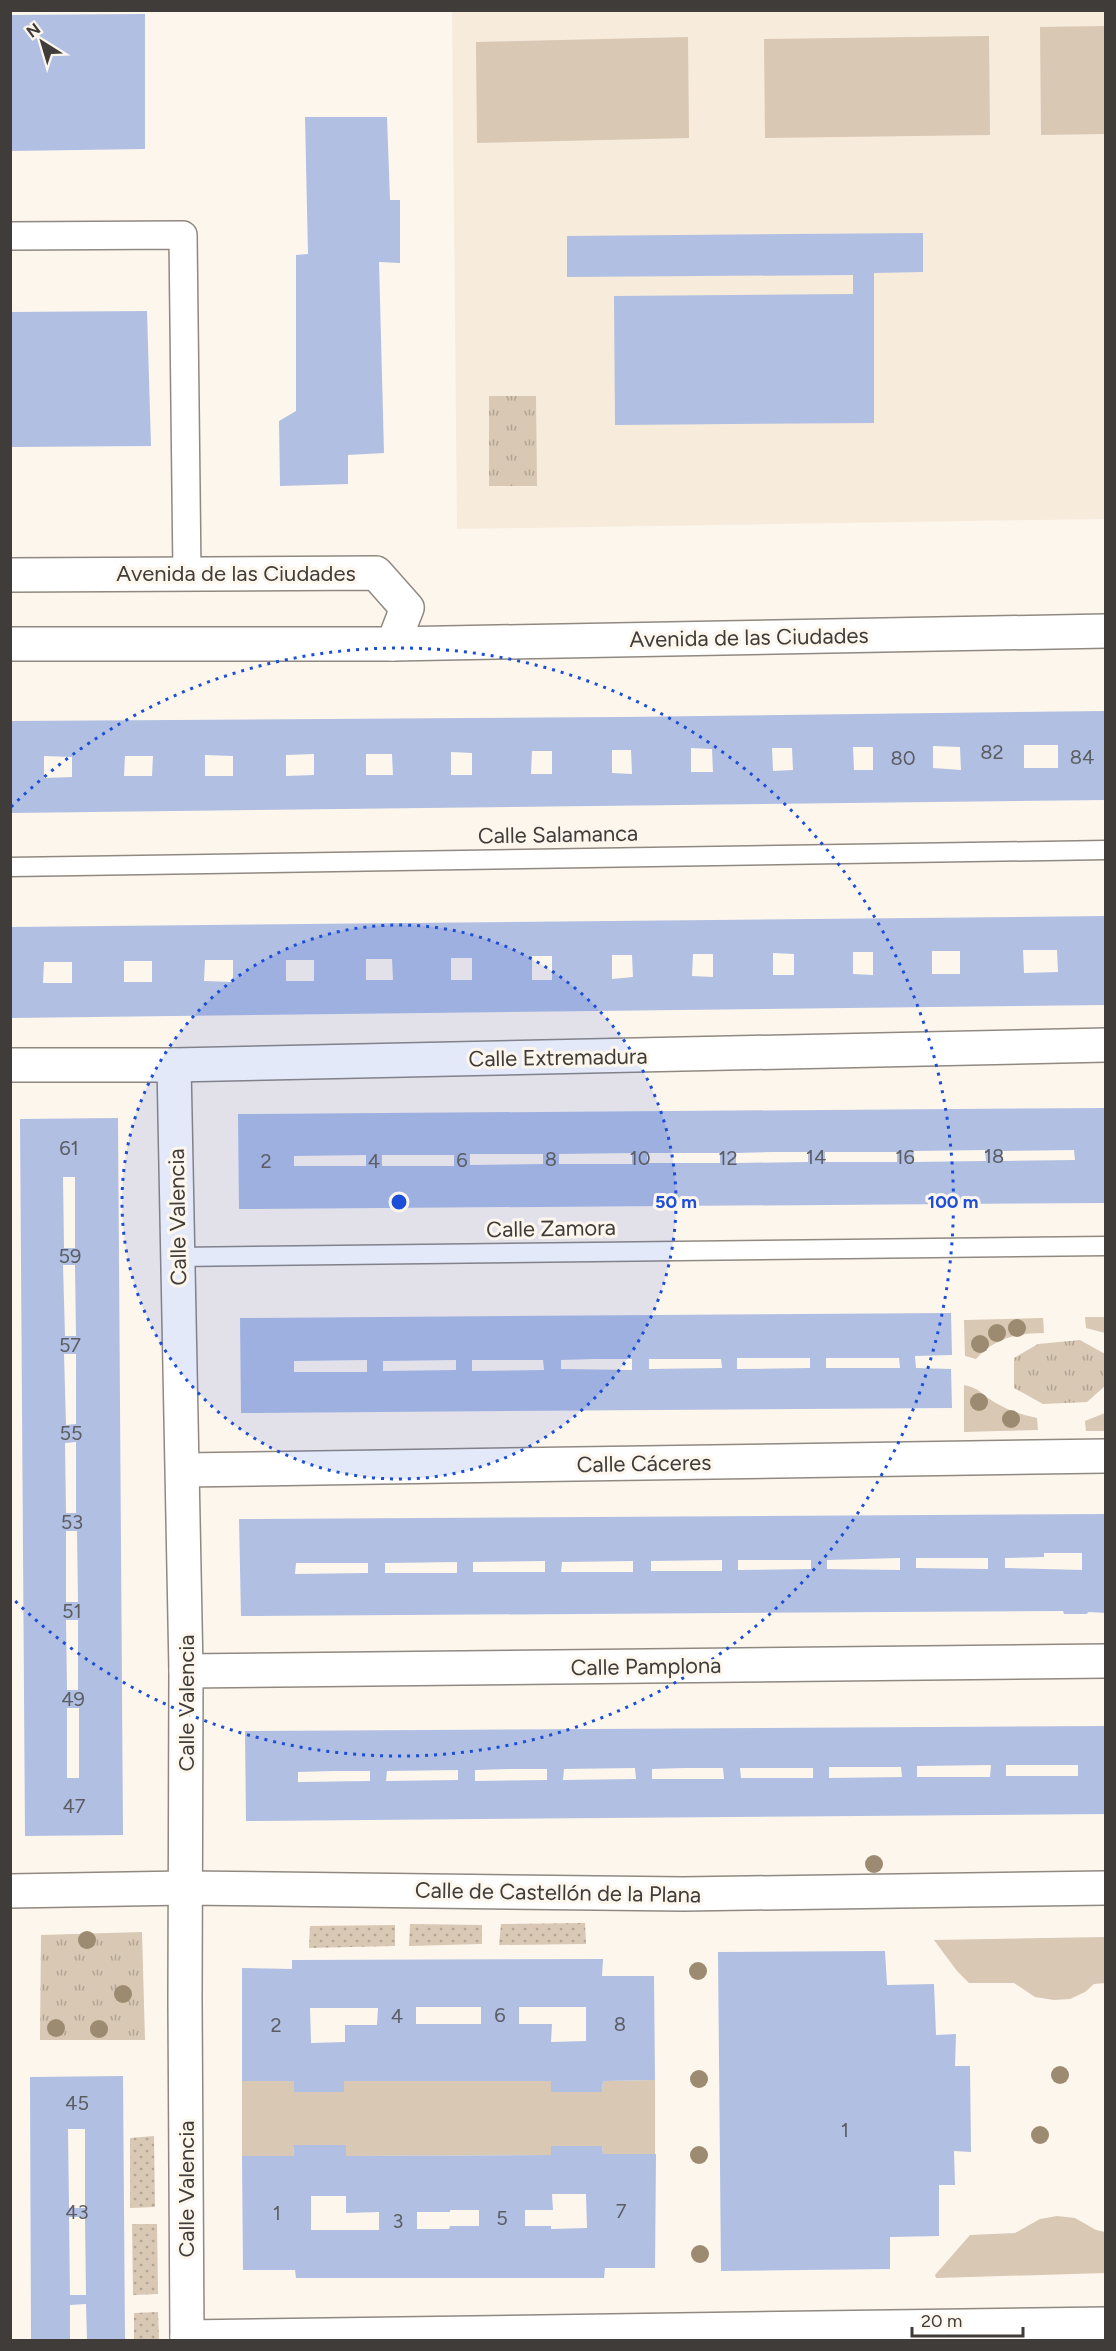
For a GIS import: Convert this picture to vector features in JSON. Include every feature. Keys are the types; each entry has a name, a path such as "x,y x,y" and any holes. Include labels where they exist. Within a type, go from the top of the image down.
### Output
{"street":[{"path":"10,236 183,235 187,574"},
{"name":"Avenida de las Ciudades","path":"10,575 376,573 407,608 393,644"},
{"name":"Avenida de las Ciudades","path":"10,644 393,644 1106,631"},
{"name":"Calle Extremadura","path":"10,1065 174,1065 1106,1045"},
{"name":"Calle Valencia","path":"174,1065 186,1671 187,2339"},
{"name":"Calle Cáceres","path":"183,1470 1106,1456"},
{"name":"Calle Pamplona","path":"186,1671 1106,1661"},
{"name":"Calle de Castellón de la Plana","path":"10,1892 185,1888 683,1894 1106,1888"},
{"path":"187,2339 1106,2324"}],"lane":[{"name":"Calle Salamanca","path":"10,867 1106,850"},
{"name":"Calle Zamora","path":"177,1257 1106,1246"}],"shaded area":[{"path":"452,11 1105,11 1105,519 457,529"}],"green space":[{"path":"1105,26 1105,134 1041,135 1040,27"},
{"path":"989,36 990,135 765,138 764,39"},
{"path":"688,37 689,138 477,143 476,42"},
{"path":"489,396 536,396 537,486 489,486"},
{"path":"1085,1317 1105,1317 1105,1333 1086,1328"},
{"path":"1043,1318 1044,1333 1007,1338 991,1346 976,1359 965,1356 964,1320"},
{"path":"1080,1340 1105,1354 1105,1386 1087,1402 1043,1404 1014,1388 1014,1358 1038,1344"},
{"path":"964,1385 978,1390 1006,1408 1037,1418 1038,1430 964,1432"},
{"path":"1105,1413 1105,1431 1086,1431 1085,1421"},
{"path":"585,1923 586,1944 499,1945 501,1924"},
{"path":"410,1924 482,1925 482,1944 409,1946"},
{"path":"395,1925 395,1946 309,1948 310,1926"},
{"path":"142,1932 145,2040 40,2040 41,1935"},
{"path":"1105,1937 1105,1983 1094,1984 1085,1992 1070,1999 1054,2000 1035,1997 1014,1983 969,1983 934,1940"},
{"path":"655,2080 655,2154 603,2154 602,2146 551,2146 551,2155 346,2156 293,2146 294,2156 242,2156 242,2081 294,2081 294,2092 344,2092 344,2081 551,2081 551,2092 602,2092 603,2081"},
{"path":"154,2136 155,2207 130,2208 130,2138"},
{"path":"1057,2216 1075,2218 1096,2230 1105,2232 1105,2273 936,2278 935,2275 970,2235 1015,2233 1040,2219"},
{"path":"132,2224 157,2224 158,2294 133,2295"},
{"path":"158,2312 159,2340 134,2340 134,2313"}],"building":[{"path":"145,14 145,149 10,151 10,15"},
{"path":"305,117 387,117 390,200 400,200 400,263 379,262 384,453 348,455 348,484 280,486 279,421 296,411 296,255 308,254"},
{"path":"923,233 923,272 874,273 874,423 615,425 614,296 853,294 853,275 567,277 567,236"},
{"path":"147,311 151,446 10,447 10,312"},
{"path":"1106,711 1106,800 10,813 10,721","holes":["1024,745 1058,745 1058,768 1024,768","933,746 960,747 961,770 933,768","853,747 873,747 873,770 854,770","691,748 712,749 713,772 691,772","772,748 792,748 793,770 773,771","612,750 631,750 632,774 612,773","532,751 552,751 552,774 531,774","451,752 472,753 472,775 451,775","314,754 314,775 286,776 286,755","366,754 392,754 393,775 366,775","205,755 233,756 233,776 205,776","44,756 72,757 72,777 44,778","125,756 153,756 152,776 124,776"]},
{"path":"1106,916 1106,1005 10,1018 10,927","holes":["1023,950 1057,950 1058,972 1024,973","932,951 960,951 960,974 932,974","853,952 873,952 873,975 853,974","773,953 794,954 794,975 773,975","693,954 713,954 713,977 692,976","612,955 632,955 633,977 612,979","532,956 552,956 552,980 532,980","451,958 472,958 472,980 451,980","366,959 392,959 393,980 366,980","205,960 233,960 233,982 204,981","286,960 314,960 314,981 286,981","124,961 152,961 152,982 124,982","44,962 72,962 72,983 43,983"]},
{"path":"1106,1108 1106,1203 239,1209 238,1114","holes":["985,1150 986,1161 913,1162 914,1151","1074,1150 1075,1160 1002,1161 1002,1151","808,1152 808,1162 736,1163 736,1153","825,1152 897,1152 897,1162 825,1162","632,1153 632,1164 559,1164 559,1154","647,1153 720,1153 720,1163 647,1163","470,1154 543,1154 543,1164 470,1165","366,1155 366,1166 294,1166 294,1156","382,1155 454,1155 454,1166 382,1166"]},
{"path":"118,1118 123,1835 25,1836 20,1119","holes":["63,1177 75,1177 75,1248 64,1248","63,1265 75,1265 76,1336 65,1336","64,1354 76,1354 76,1424 66,1425","76,1442 76,1513 66,1513 65,1443","66,1531 77,1531 78,1602 66,1602","66,1620 78,1620 78,1690 67,1690","67,1708 79,1708 79,1778 67,1778"]},
{"path":"951,1313 952,1355 915,1356 916,1368 951,1369 952,1408 241,1413 240,1318","holes":["737,1358 810,1358 810,1368 737,1369","826,1358 899,1358 900,1368 826,1368","632,1359 632,1370 561,1369 561,1360","649,1359 721,1359 722,1368 649,1369","367,1360 367,1372 294,1372 294,1361","456,1360 456,1370 383,1371 383,1361","472,1360 543,1360 544,1370 472,1371"]},
{"path":"1106,1514 1106,1613 1064,1614 1063,1611 241,1616 239,1519","holes":["1044,1553 1082,1553 1082,1570 1005,1568 1005,1558 1044,1557","900,1558 900,1570 827,1569 827,1560","916,1558 988,1558 988,1569 916,1568","722,1560 722,1571 651,1571 651,1561","738,1560 811,1560 811,1569 738,1570","545,1561 545,1572 473,1572 473,1562","633,1561 633,1572 561,1572 562,1562","457,1562 457,1573 385,1573 385,1563","296,1563 368,1563 368,1573 295,1574"]},
{"path":"1106,1726 1106,1814 246,1821 245,1731","holes":["991,1765 990,1777 917,1777 917,1766","1006,1765 1078,1765 1078,1776 1006,1776","829,1767 901,1767 902,1777 829,1778","635,1768 636,1779 563,1780 564,1769","684,1768 723,1768 724,1779 652,1779 652,1769","740,1768 813,1768 813,1778 741,1778","547,1769 547,1780 475,1781 475,1770","458,1770 458,1780 386,1781 387,1771","370,1771 370,1781 298,1782 298,1772"]},
{"path":"885,1951 887,1985 934,1984 936,2035 956,2034 955,2066 970,2066 971,2152 954,2151 955,2185 939,2185 939,2236 890,2237 890,2269 721,2271 718,1952"},
{"path":"603,1959 602,1976 654,1976 655,2080 603,2081 602,2092 551,2092 551,2081 344,2081 344,2092 294,2092 294,2081 242,2081 242,1968 292,1969 292,1960","holes":["416,2007 481,2007 481,2024 416,2024","519,2007 586,2007 586,2041 551,2042 552,2024 519,2024","310,2008 378,2008 377,2025 345,2025 345,2042 311,2043"]},
{"path":"123,2076 125,2340 87,2340 86,2304 70,2305 70,2340 31,2340 30,2077","holes":["68,2129 85,2129 85,2208 69,2208","69,2217 85,2217 86,2295 70,2295"]},
{"path":"293,2145 346,2145 346,2156 551,2155 551,2146 602,2146 603,2154 656,2154 655,2268 605,2268 604,2278 296,2278 295,2270 243,2270 242,2156 294,2156","holes":["552,2194 586,2194 587,2228 551,2229 551,2226 525,2226 525,2210 553,2210","311,2196 346,2196 346,2213 379,2212 379,2230 311,2230","450,2210 479,2210 479,2226 417,2229 417,2212 450,2212"]}]}
